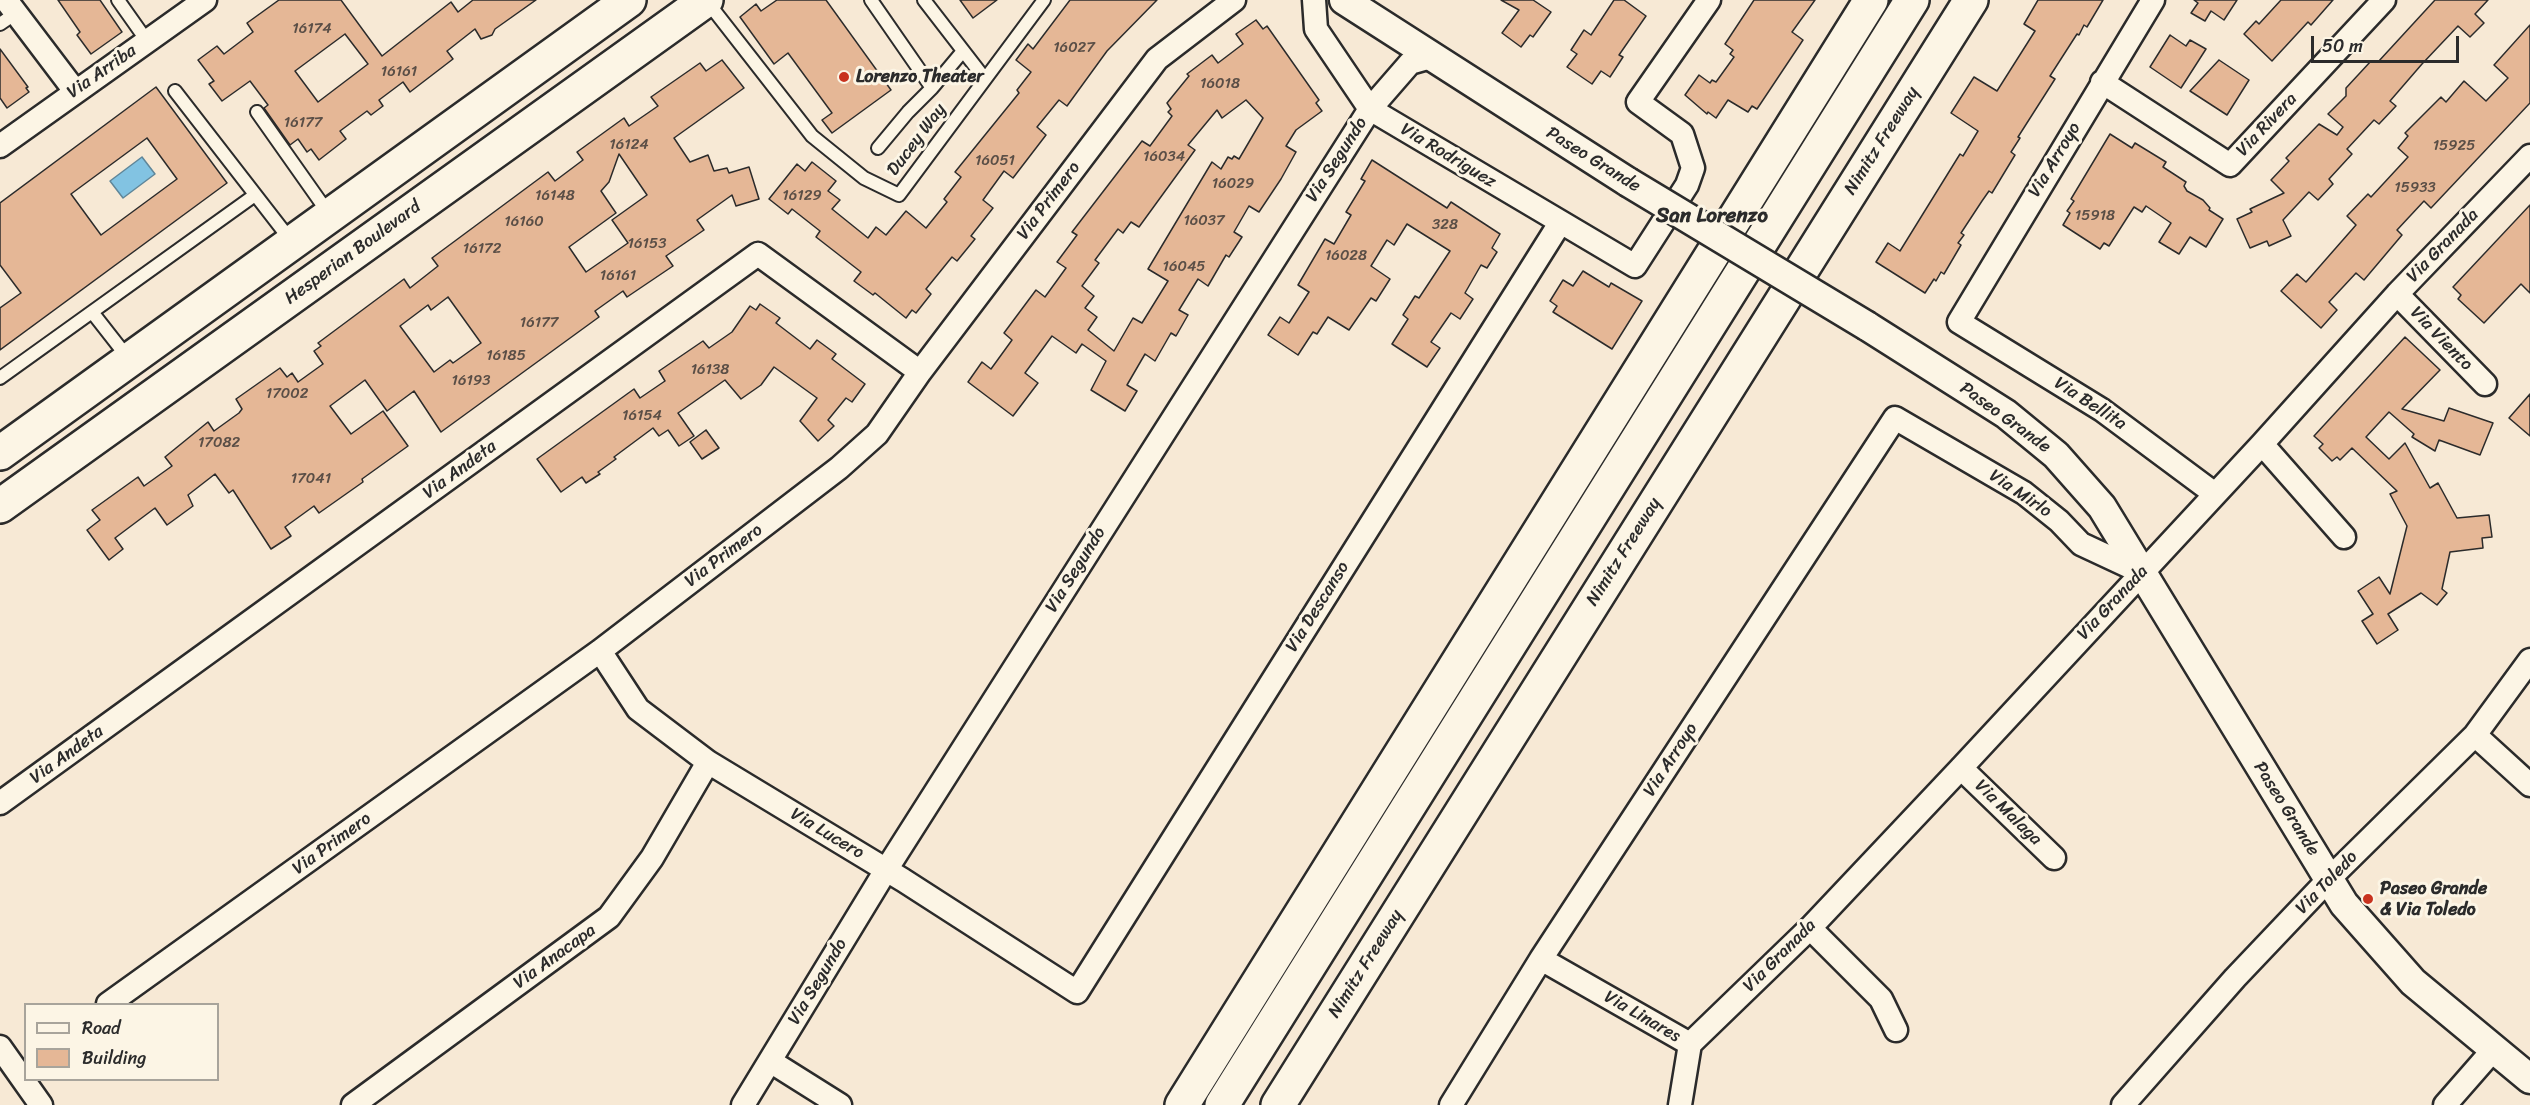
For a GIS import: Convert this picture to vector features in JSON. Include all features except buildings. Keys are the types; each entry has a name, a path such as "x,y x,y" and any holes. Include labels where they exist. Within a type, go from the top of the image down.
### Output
{"main road":[{"path":"0,453 629,0"},
{"name":"Hesperian Boulevard","path":"0,506 706,0"},
{"path":"1182,1105 1871,0"},
{"path":"1222,1105 1912,0"},
{"name":"Nimitz Freeway","path":"1278,1105 1971,0"}],"street":[{"name":"Via Arriba","path":"0,146 205,0"},
{"name":"Via Primero","path":"111,1003 600,651 839,468 877,434 920,372 1157,59 1234,0"},
{"name":"Via Rodriguez","path":"1314,0 1316,29 1370,109 1635,266 1687,185 1693,168 1682,134 1638,102 1709,0"},
{"name":"Paseo Grande","path":"1344,0 1628,182 1867,326 2006,414 2055,455 2102,507 2344,904 2413,982 2530,1079"},
{"name":"Via Arroyo","path":"1959,322 2153,0"},
{"name":"Via Rivera","path":"2102,82 2230,165 2384,0"},
{"path":"7,12 75,91"},
{"name":"Via Segundo","path":"743,1105 886,870 1370,109 1410,63 1431,57"},
{"name":"Via Granada","path":"1690,1044 1809,928 1961,768 2262,444 2397,294 2530,156"},
{"name":"Via Descanso","path":"1077,992 1560,223"},
{"name":"Via Andeta","path":"0,803 758,254 920,372"},
{"name":"Via Viento","path":"2397,294 2485,384"},
{"name":"Via Bellita","path":"1959,322 2102,411 2215,494"},
{"name":"Via Arroyo","path":"1450,1105 1541,959 1896,418"},
{"name":"Via Mirlo","path":"1896,418 2024,493 2059,521 2081,544 2141,572"},
{"path":"2262,444 2344,537"},
{"name":"Via Lucero","path":"600,651 638,709 708,762 886,870 1077,992"},
{"name":"Via Toledo","path":"2123,1105 2235,978 2329,879 2475,735 2530,660"},
{"path":"2475,735 2530,785"},
{"name":"Via Anacapa","path":"353,1105 609,917 652,858 708,762"},
{"name":"Via Malaga","path":"1961,768 2054,858"},
{"path":"1809,928 1881,999 1896,1030"},
{"name":"Via Linares","path":"1541,959 1690,1044 1680,1105"},
{"path":"0,1047 21,1067"},
{"path":"2445,1105 2494,1049"},
{"path":"770,1061 840,1105"},
{"path":"28,1081 41,1105"}],"lane":[{"path":"118,0 147,41"},
{"name":"Ducey Way","path":"706,0 812,136 864,178 898,195 1044,0"},
{"path":"871,0 932,88"},
{"path":"924,0 985,79"},
{"path":"878,148 908,111 932,88 963,51"},
{"path":"175,91 292,242"},
{"path":"257,112 330,215"},
{"path":"0,378 255,195"},
{"path":"92,312 129,360"}],"water":[{"path":"142,157 155,174 123,198 110,181"}],"place":[{"name":"Lorenzo Theater","path":"844,77"},
{"name":"Paseo Grande & Via Toledo","path":"2368,899"}],"district":[{"name":"San Lorenzo","path":"1712,217"}]}
